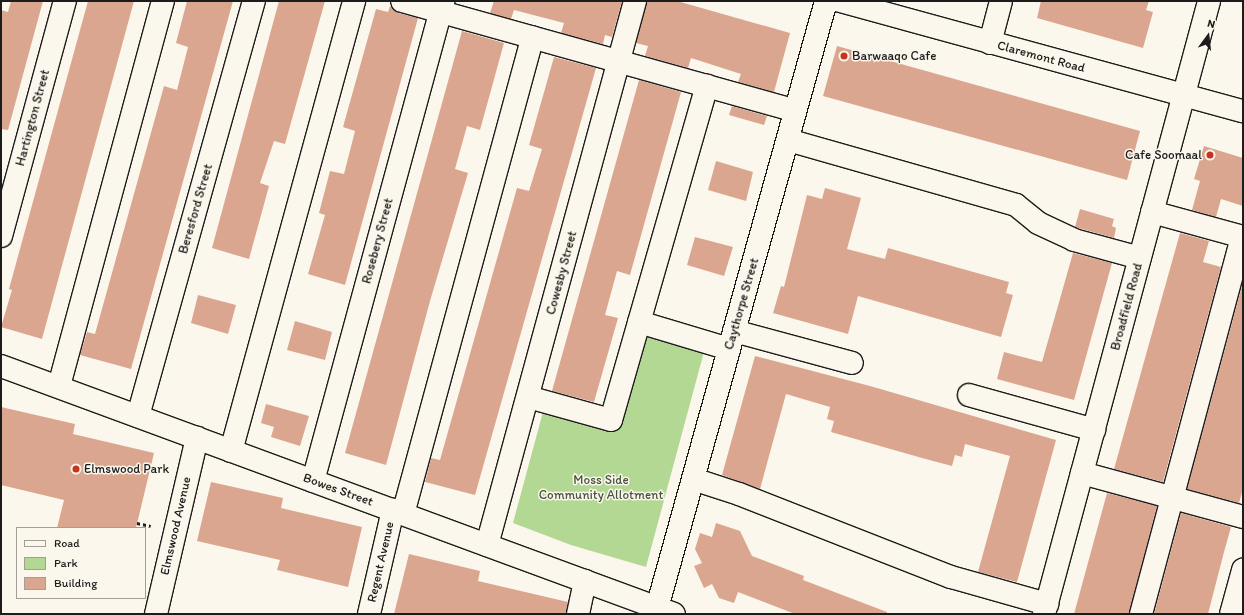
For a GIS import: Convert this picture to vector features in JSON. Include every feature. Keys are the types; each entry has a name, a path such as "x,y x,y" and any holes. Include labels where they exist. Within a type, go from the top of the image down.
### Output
{"street":[{"name":"Hartington Street","path":"1,236 65,1"},
{"path":"59,386 163,1"},
{"name":"Beresford Street","path":"138,416 254,1"},
{"path":"231,451 354,1"},
{"path":"402,1 441,6 533,37 795,111"},
{"name":"Cowesby Street","path":"488,545 635,1"},
{"name":"Caythorpe Street","path":"666,611 693,479 826,1"},
{"name":"Claremont Road","path":"840,1 1183,96 1243,111"},
{"path":"990,43 1001,1"},
{"name":"Broadfield Road","path":"1046,609 1209,1"},
{"name":"Rosebery Street","path":"313,481 441,6"},
{"name":"Regent Avenue","path":"369,614 533,37"},
{"path":"528,397 611,420 706,86"},
{"path":"788,140 1016,205 1038,223 1074,240 1140,258"},
{"path":"1140,614 1242,237 1152,212"},
{"path":"639,322 852,363"},
{"name":"Bowes Street","path":"1,366 59,386 666,611"},
{"path":"968,395 1094,430"},
{"name":"Elmswood Avenue","path":"156,614 197,438"},
{"path":"1082,473 1243,517"},
{"path":"693,479 739,494 951,577 1046,609"},
{"path":"1236,608 1243,570"},
{"path":"578,614 585,581"}],"green space":[{"name":"Moss Side Community Allotment","path":"643,329 705,348 646,567 571,545 513,523 544,408 615,427"}],"building":[{"path":"11,1 43,1 8,130 1,129 1,10 8,12"},
{"path":"88,1 134,1 42,339 1,327 12,290 9,289"},
{"path":"187,1 233,1 131,369 80,355 87,332 95,334 164,86 177,90 188,47 176,43"},
{"path":"279,1 325,1 285,144 274,141 260,183 269,186 249,259 212,248"},
{"path":"494,1 622,1 612,37 605,35 603,44 561,33 564,23 514,10 511,19 490,13"},
{"path":"647,1 677,1 790,33 774,92 738,82 741,74 691,58 688,68 645,56 648,46 636,43"},
{"path":"1041,1 1149,1 1146,10 1153,12 1143,48 1037,18"},
{"path":"390,6 398,13 418,18 345,285 308,274 325,215 319,213 330,171 344,174 355,131 343,127 376,9 388,12"},
{"path":"462,31 504,43 480,130 467,126 455,169 468,173 430,301 386,465 345,453"},
{"path":"837,46 1140,131 1127,180 823,96"},
{"path":"554,57 596,68 475,495 425,482 431,458 440,460 517,188 529,191 542,149 529,145"},
{"path":"639,80 681,92 630,275 617,271 605,315 618,318 594,402 552,391"},
{"path":"732,106 767,116 764,125 729,115"},
{"path":"1204,146 1243,158 1243,206 1221,199 1216,217 1192,210 1200,181 1194,179"},
{"path":"716,161 753,172 746,201 708,190"},
{"path":"825,188 861,198 847,249 885,259 888,248 1009,282 1006,293 1013,295 1001,337 858,296 848,334 773,313 781,286 784,287 807,195 822,199"},
{"path":"1080,209 1114,219 1112,226 1116,228 1114,238 1075,227"},
{"path":"1180,233 1209,241 1203,262 1221,267 1163,482 1114,469"},
{"path":"695,237 733,247 724,276 687,265"},
{"path":"1073,253 1112,263 1074,400 997,379 1004,352 1042,362"},
{"path":"1243,282 1243,489 1239,503 1187,489"},
{"path":"198,295 236,305 228,334 191,323"},
{"path":"295,321 332,332 325,360 287,350"},
{"path":"755,356 870,386 1056,440 1017,582 978,572 1010,456 965,444 962,457 955,455 952,466 922,458 831,432 834,421 827,419 830,407 786,394 760,489 722,475"},
{"path":"266,404 309,416 300,446 271,437 274,427 261,423"},
{"name":"Elmswood Park","path":"1,407 75,424 73,434 154,453 136,527 57,527 64,500 1,485"},
{"path":"211,482 283,498 281,508 362,527 348,587 277,570 280,560 197,541"},
{"path":"1107,493 1157,506 1129,614 1074,614"},
{"path":"1181,513 1231,527 1208,614 1154,614"},
{"path":"716,523 740,531 752,556 804,576 803,580 887,612 887,614 795,614 738,592 734,603 719,598 712,584 704,588 694,566 702,563 695,549 700,533 712,537"},
{"path":"409,554 480,571 478,581 568,602 566,614 394,614"}],"place":[{"name":"Barwaaqo Cafe","path":"844,56"},
{"name":"Cafe Soomaal","path":"1210,155"},
{"name":"Elmswood Park","path":"76,469"}]}
